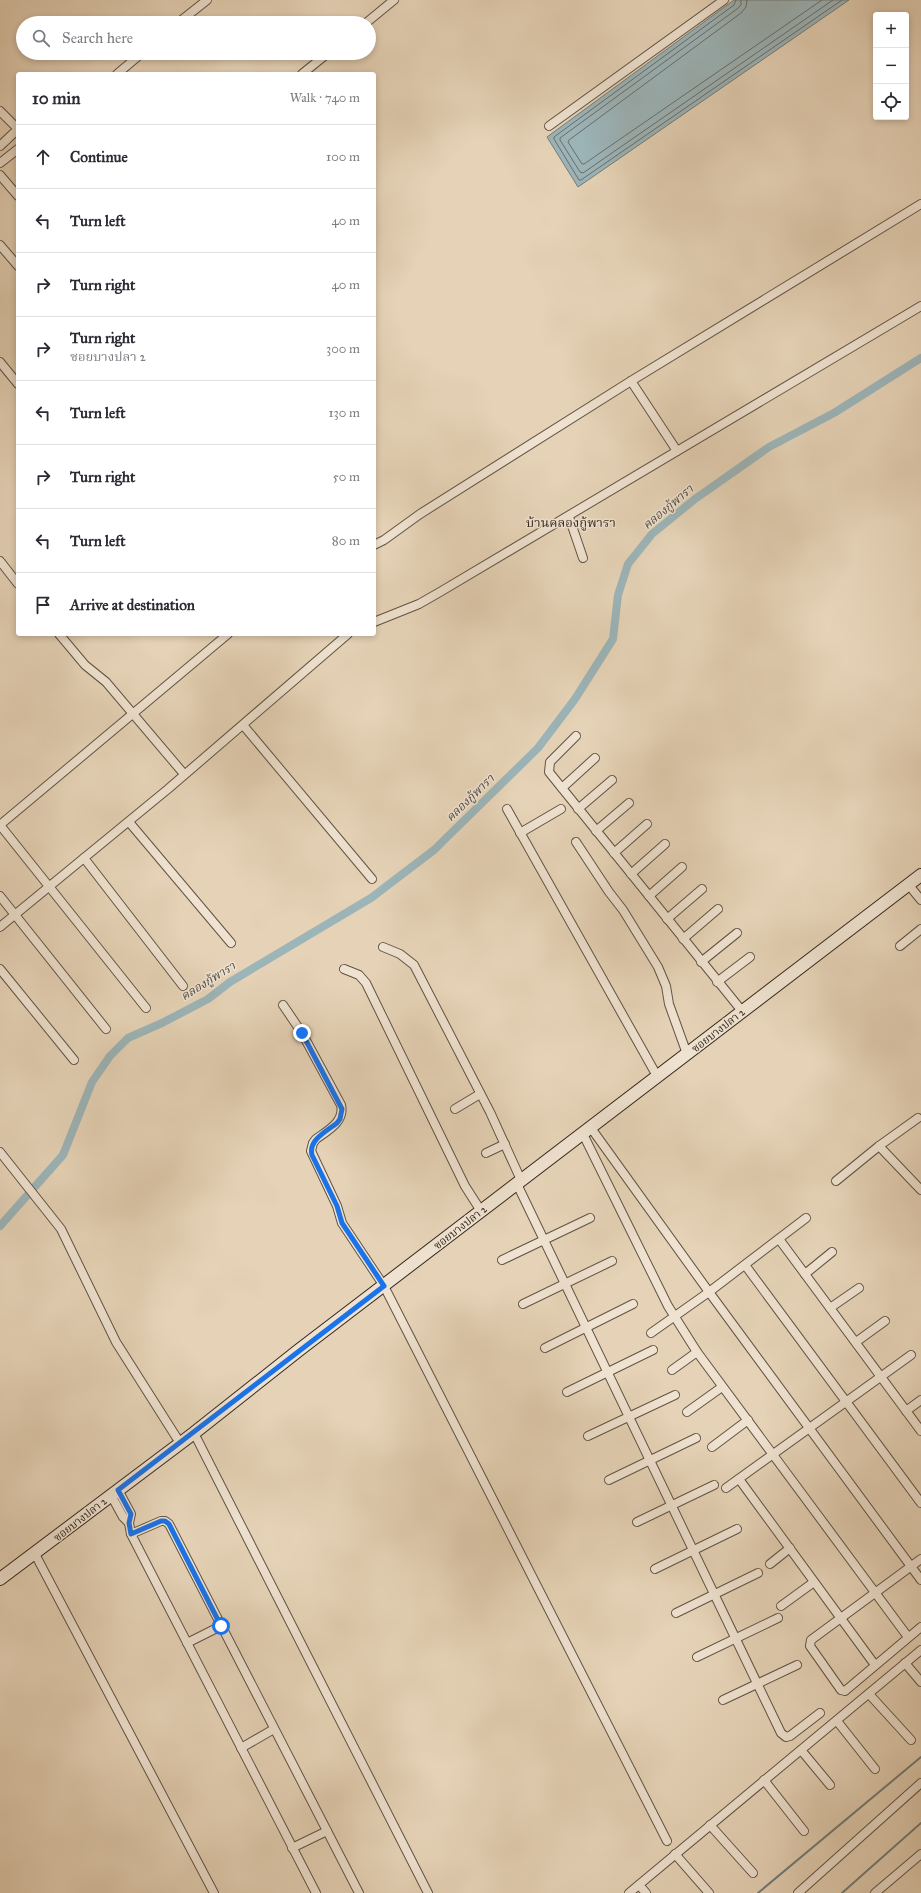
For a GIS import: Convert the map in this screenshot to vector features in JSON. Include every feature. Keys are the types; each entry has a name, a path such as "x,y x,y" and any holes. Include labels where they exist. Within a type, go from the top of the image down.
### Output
{"street":[{"path":"187,16 207,0"},
{"path":"375,16 394,0"},
{"path":"549,126 724,0"},
{"path":"119,72 134,60"},
{"path":"304,72 319,60"},
{"path":"0,111 16,128"},
{"path":"0,146 16,132"},
{"path":"0,163 16,151"},
{"path":"0,175 16,194"},
{"path":"376,544 384,540 420,514 631,381 921,204"},
{"path":"0,245 16,264"},
{"path":"376,621 419,604 569,517 921,306"},
{"path":"0,362 16,382"},
{"path":"631,381 677,452"},
{"path":"569,517 583,558"},
{"path":"0,561 16,581"},
{"path":"62,636 85,665 106,682 184,774"},
{"path":"146,1008 0,825 226,636"},
{"path":"0,927 128,822 346,636"},
{"path":"243,725 372,879"},
{"path":"576,736 554,758 548,768 549,772 717,982 742,1011"},
{"path":"562,788 594,758"},
{"path":"578,809 612,780"},
{"path":"596,831 629,803"},
{"path":"520,833 562,809"},
{"path":"507,810 657,1076"},
{"path":"128,822 231,942"},
{"path":"614,853 647,824"},
{"path":"576,842 609,892 623,910 658,967 666,986 669,1004 687,1054"},
{"path":"631,874 665,844"},
{"path":"84,858 183,986"},
{"path":"649,896 682,867"},
{"name":"ซอยบางปลา 2","path":"0,1579 194,1433 481,1211 921,875"},
{"path":"908,884 921,900"},
{"path":"667,919 702,889"},
{"path":"0,896 106,1029"},
{"path":"683,939 718,909"},
{"path":"900,946 921,929"},
{"path":"702,962 737,933"},
{"path":"382,947 400,954 414,965 480,1094 505,1144 519,1182 544,1240 737,1638 781,1733 786,1737 790,1736 820,1713"},
{"path":"717,982 750,957"},
{"path":"0,969 74,1060"},
{"path":"344,969 359,975 366,983 464,1183 481,1211"},
{"path":"283,1005 302,1033 342,1109 340,1119 313,1143 311,1151 337,1206 342,1223 384,1286 667,1841"},
{"path":"455,1109 480,1094"},
{"path":"836,1181 879,1146 918,1118"},
{"path":"587,1131 606,1149 709,1292 811,1428 921,1580"},
{"path":"587,1131 595,1157 674,1316 722,1387 908,1637"},
{"path":"486,1153 505,1144"},
{"path":"879,1146 921,1190"},
{"path":"595,1157 606,1149"},
{"path":"0,1152 61,1229 116,1342 180,1443"},
{"path":"502,1260 590,1218"},
{"path":"651,1334 780,1239 806,1218"},
{"path":"780,1239 921,1431"},
{"path":"805,1274 832,1252"},
{"path":"523,1304 612,1261"},
{"path":"745,1265 921,1504"},
{"path":"830,1308 859,1288"},
{"path":"545,1348 634,1304"},
{"path":"856,1342 885,1321"},
{"path":"567,1392 653,1350"},
{"path":"672,1370 697,1352"},
{"path":"726,1488 911,1355"},
{"path":"687,1412 722,1387"},
{"path":"588,1436 675,1395"},
{"path":"906,1411 921,1400"},
{"path":"712,1447 748,1420"},
{"path":"194,1433 428,1893"},
{"path":"609,1480 696,1438"},
{"path":"739,1479 875,1665"},
{"path":"637,1522 714,1485"},
{"path":"114,1492 131,1514 129,1523 131,1534 316,1893"},
{"path":"131,1534 161,1521 165,1521 169,1524 359,1893"},
{"path":"655,1569 737,1530"},
{"path":"770,1564 790,1548"},
{"path":"35,1554 214,1893"},
{"path":"921,1559 840,1617 810,1643 813,1651 841,1690 845,1691 921,1627"},
{"path":"676,1613 758,1573"},
{"path":"781,1606 814,1582"},
{"path":"697,1657 778,1618"},
{"path":"187,1643 221,1626"},
{"path":"629,1893 921,1650"},
{"path":"905,1663 921,1682"},
{"path":"724,1700 797,1665"},
{"path":"869,1694 911,1740"},
{"path":"837,1721 876,1769"},
{"path":"241,1748 274,1730"},
{"path":"801,1750 830,1785"},
{"path":"764,1780 804,1831"},
{"path":"798,1893 921,1783"},
{"path":"710,1825 753,1873"},
{"path":"292,1848 326,1831"},
{"path":"675,1854 709,1893"},
{"path":"875,1893 921,1854"},
{"path":"639,1885 646,1893"}],"water":[{"path":"734,0 849,0 578,187 547,137"}],"waterway":[{"name":"คลองกู้พารา","path":"0,1226 63,1155 92,1082 110,1056 128,1038 162,1023 208,999 230,982 371,898 434,850 538,748 575,699 613,639 618,595 628,564 652,534 695,499 769,447 834,413 921,358"},
{"path":"758,1893 921,1757"},
{"path":"842,1893 921,1823"}],"district":[{"name":"บ้านคลองกู้พารา","path":"571,522"}],"route":[{"path":"221,1626 169,1524 165,1521 161,1521 131,1534 129,1523 131,1514 130,1510 118,1490 384,1286 342,1223 337,1206 312,1155 311,1146 316,1139 337,1123 340,1119 342,1109 339,1100 302,1033"}]}
